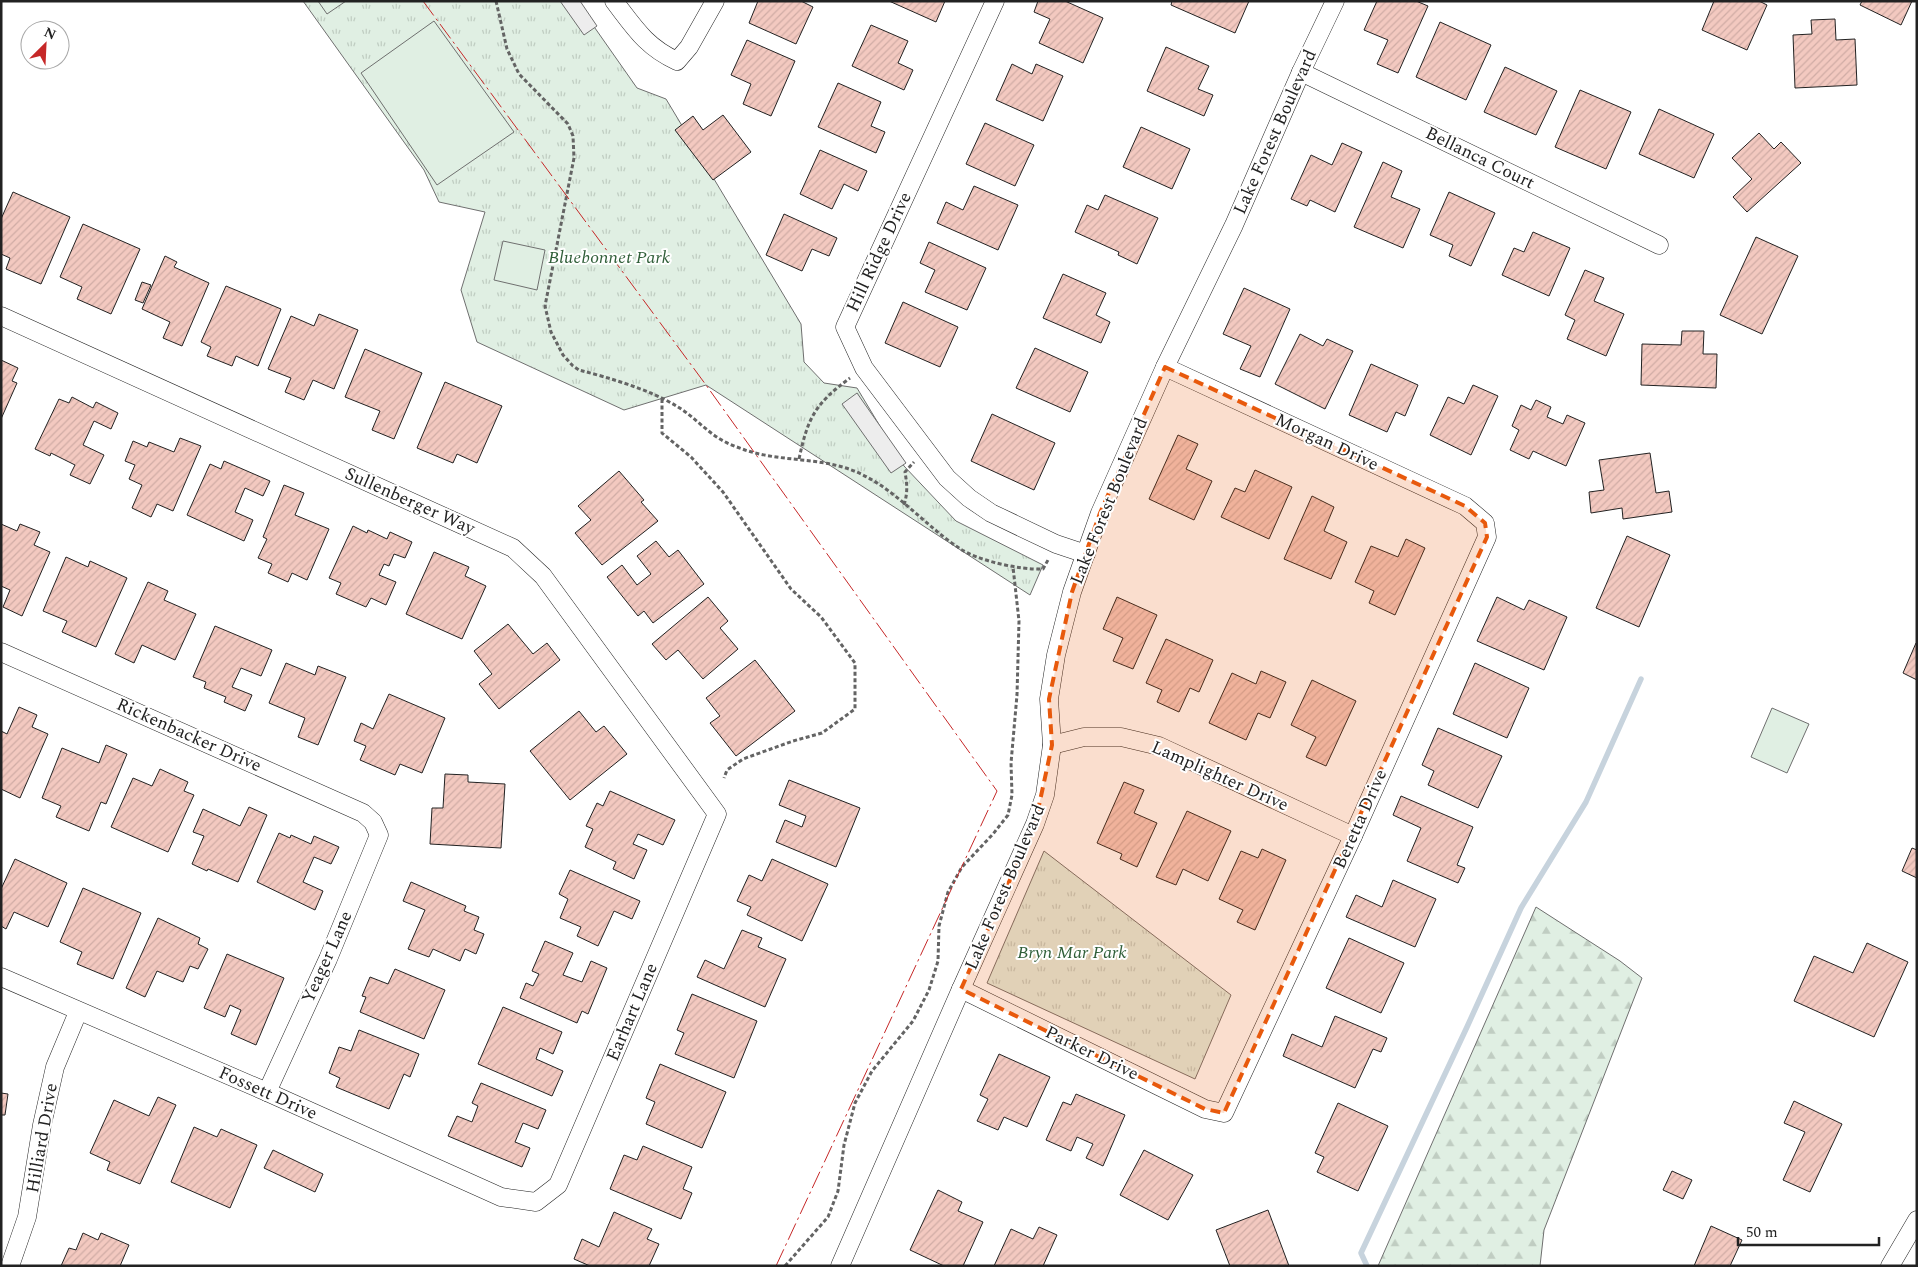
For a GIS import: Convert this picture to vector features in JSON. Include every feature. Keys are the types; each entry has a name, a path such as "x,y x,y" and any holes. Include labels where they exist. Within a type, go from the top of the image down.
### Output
{"street":[{"path":"614,1 646,42 662,54 677,61 689,47 715,1"},
{"name":"Hill Ridge Drive","path":"995,1 845,327 864,368 947,478 969,498 991,513 1056,544 1086,554"},
{"name":"Lake Forest Boulevard","path":"840,1266 961,989 1036,824 1045,795 1052,745 1049,699 1056,655 1072,592 1100,513 1165,367 1234,225 1334,1"},
{"name":"Bellanca Court","path":"1301,72 1659,244"},
{"name":"Sullenberger Way","path":"1,316 513,548 543,576 717,814"},
{"name":"Morgan Drive","path":"1165,367 1465,506 1485,523"},
{"name":"Beretta Drive","path":"1224,1113 1353,836 1484,547 1487,537 1485,523"},
{"name":"Rickenbacker Drive","path":"1,652 363,813 373,822"},
{"name":"Lamplighter Drive","path":"1052,745 1084,737 1121,737 1159,746 1353,836"},
{"name":"Earhart Lane","path":"536,1202 558,1185 717,814"},
{"name":"Yeager Lane","path":"267,1092 328,959 379,835 373,822"},
{"name":"Fossett Drive","path":"1,977 78,1012 267,1092 501,1197 536,1202"},
{"name":"Parker Drive","path":"961,989 1206,1109 1224,1113"},
{"name":"Hilliard Drive","path":"10,1266 28,1218 42,1125 55,1067 78,1012"},
{"path":"1890,1266 1917,1220"}],"path":[{"path":"496,1 507,49 519,74 568,124 573,136 574,158 545,306 550,332 563,355 573,366 579,370 630,386 677,406 721,439 734,446 771,456 841,465 863,475 887,490 961,550 1013,567 1043,569 1056,544"},
{"path":"799,460 806,429 818,406 835,389 864,368"},
{"path":"662,399 662,433 691,457 723,492 791,589 821,617 855,663 855,709 822,733 742,759 727,770 724,778"},
{"path":"904,504 908,495 905,472 925,449"},
{"path":"785,1266 828,1218 838,1191 844,1145 856,1103 872,1071 914,1021 929,990 938,960 939,926 948,892 962,867 1008,815 1012,795 1011,763 1017,695 1019,620 1013,567"}],"highlighted area":[{"path":"1165,367 1465,506 1485,523 1487,537 1224,1113 1205,1109 961,989 1035,824 1052,745 1049,699 1072,592 1100,513"}],"green space":[{"name":"Bluebonnet Park","path":"303,1 576,1 637,88 666,99 801,324 804,362 824,383 857,388 904,466 956,521 1043,565 1030,595 706,385 624,410 477,342 461,290 485,212 439,202 424,170"},
{"path":"318,1 346,1 327,14"},
{"path":"434,21 514,132 437,185 361,73"},
{"path":"503,241 545,250 537,290 494,280"},
{"path":"1772,708 1809,724 1787,773 1751,757"},
{"name":"Bryn Mar Park","path":"1044,851 1231,995 1195,1079 987,983"},
{"path":"1536,907 1620,961 1642,978 1544,1230 1540,1266 1378,1266"}],"shaded area":[{"path":"560,1 580,1 597,26 584,35"},
{"path":"857,393 906,463 891,473 842,404"}],"building":[{"path":"758,1 801,1 813,7 796,44 749,23"},
{"path":"889,1 945,1 936,22"},
{"path":"1038,1 1065,1 1103,18 1083,63 1039,43 1050,19 1034,12"},
{"path":"1172,1 1249,1 1235,33 1171,5"},
{"path":"1377,1 1416,1 1428,6 1398,73 1377,64 1388,40 1364,30"},
{"path":"1714,1 1759,1 1767,5 1747,50 1702,30"},
{"path":"1862,1 1912,1 1901,25 1860,5"},
{"path":"1835,19 1836,40 1855,39 1857,85 1795,88 1793,35 1812,34 1811,20"},
{"path":"1440,22 1491,45 1466,100 1416,77"},
{"path":"871,25 908,41 898,63 913,70 904,90 852,66"},
{"path":"747,40 795,61 771,116 743,104 751,84 731,75"},
{"path":"1166,47 1209,66 1198,89 1213,95 1204,116 1147,91"},
{"path":"1012,64 1032,74 1036,64 1063,76 1043,121 996,100"},
{"path":"1505,67 1557,91 1536,135 1484,112"},
{"path":"838,83 881,102 871,126 885,132 876,153 818,127"},
{"path":"1580,90 1631,112 1606,169 1555,147"},
{"path":"1659,109 1714,134 1694,178 1639,154"},
{"path":"723,115 751,152 713,180 675,130 693,116 703,130"},
{"path":"985,123 1034,145 1015,186 966,164"},
{"path":"1141,127 1190,149 1172,189 1123,167"},
{"path":"1759,133 1774,149 1781,142 1801,163 1747,212 1733,197 1752,179 1732,158"},
{"path":"1342,143 1362,152 1335,212 1310,200 1307,206 1291,199 1311,155 1332,165"},
{"path":"820,150 867,171 858,191 844,184 832,209 800,194"},
{"path":"1383,162 1402,171 1391,197 1420,209 1403,248 1354,227"},
{"path":"974,186 1018,205 998,250 937,223 946,202 963,210"},
{"path":"13,192 70,217 41,284 6,269 10,258 1,254 1,219"},
{"path":"1449,192 1495,213 1471,266 1449,256 1453,245 1430,235"},
{"path":"1105,195 1158,218 1137,264 1118,255 1119,252 1075,232 1087,205 1098,210"},
{"path":"784,214 837,238 829,256 812,249 802,271 766,255"},
{"path":"83,224 140,249 111,314 77,299 82,287 60,277"},
{"path":"1533,232 1570,248 1549,296 1502,275 1514,248 1524,252"},
{"path":"1756,237 1798,256 1762,334 1720,315"},
{"path":"929,242 986,268 967,310 925,292 935,270 920,263"},
{"path":"165,256 177,262 174,267 209,283 182,346 163,338 170,322 142,309"},
{"path":"1585,270 1604,278 1594,301 1624,314 1606,356 1567,339 1575,320 1565,315"},
{"path":"1063,274 1106,293 1096,315 1110,322 1101,343 1043,318"},
{"path":"142,282 151,285 143,303 135,300"},
{"path":"226,286 281,309 258,366 236,356 232,366 207,356 211,347 201,342"},
{"path":"1244,288 1290,309 1260,377 1240,369 1251,346 1223,334"},
{"path":"903,302 958,327 940,367 885,343"},
{"path":"319,314 358,330 334,389 313,380 304,400 285,392 291,378 268,369 291,316 314,326"},
{"path":"1682,331 1704,331 1703,354 1717,354 1716,388 1641,385 1642,344 1681,345"},
{"path":"1300,334 1323,346 1327,339 1353,351 1325,409 1275,384"},
{"path":"1035,348 1088,372 1070,412 1016,388"},
{"path":"365,349 422,373 394,439 372,430 380,411 345,397"},
{"path":"1,360 18,368 12,381 17,383 1,419"},
{"path":"1371,364 1418,385 1405,416 1396,412 1387,432 1349,415"},
{"path":"445,382 502,406 477,463 457,454 453,463 417,448"},
{"path":"1473,385 1498,396 1471,455 1430,435 1448,397 1464,404"},
{"path":"72,397 93,408 96,402 118,413 111,429 94,421 83,445 104,455 90,484 70,475 75,465 51,453 50,456 35,449 59,399 69,403"},
{"path":"1536,400 1551,407 1547,417 1563,424 1567,415 1585,423 1566,466 1533,451 1529,459 1510,450 1519,430 1512,426 1521,405 1531,410"},
{"path":"992,414 1055,443 1034,490 971,461"},
{"path":"1178,435 1198,444 1186,469 1212,481 1194,520 1149,499"},
{"path":"180,438 201,446 173,511 157,504 151,517 132,508 142,485 129,479 135,465 125,461 133,441 147,447 149,442 174,452"},
{"path":"1650,453 1656,493 1669,491 1672,512 1623,519 1622,508 1591,513 1589,492 1604,490 1599,460"},
{"path":"224,461 270,481 263,496 245,488 235,512 253,520 244,541 187,515 210,464 221,469"},
{"path":"1255,470 1292,487 1269,539 1221,517 1235,488 1245,492"},
{"path":"619,471 644,500 641,502 658,521 602,565 575,533 591,520 578,506"},
{"path":"284,485 304,493 295,515 329,529 307,580 292,573 288,582 268,573 272,564 258,558 267,539 263,537"},
{"path":"1312,496 1334,507 1324,531 1347,542 1331,579 1284,559"},
{"path":"1,524 17,531 20,524 40,532 34,545 50,552 22,616 3,607 10,590 1,586"},
{"path":"353,526 367,533 368,530 387,539 390,532 412,542 405,558 394,554 389,566 384,564 379,575 396,582 386,605 371,598 366,607 336,594 341,583 329,578"},
{"path":"1627,536 1670,555 1639,627 1596,608"},
{"path":"1406,539 1425,548 1395,615 1369,603 1374,591 1355,582 1371,546 1398,557"},
{"path":"656,541 669,557 678,550 704,584 653,623 644,611 638,616 607,577 622,565 637,585 651,574 637,556"},
{"path":"434,552 469,567 465,576 486,586 462,639 406,614"},
{"path":"66,557 88,567 90,561 127,578 96,647 62,632 67,621 43,611"},
{"path":"148,582 168,591 164,600 196,614 175,660 142,645 134,663 115,654"},
{"path":"708,597 728,621 720,628 738,649 703,679 678,650 666,660 652,644"},
{"path":"1117,597 1157,615 1133,669 1113,661 1123,638 1103,629"},
{"path":"1497,597 1524,610 1529,600 1567,617 1544,670 1477,641"},
{"path":"508,624 533,654 547,643 560,660 499,709 479,684 492,674 474,651"},
{"path":"215,626 272,650 261,676 241,668 232,687 252,695 245,711 224,702 226,697 204,688 206,682 193,677"},
{"path":"1166,639 1213,660 1199,692 1190,688 1179,712 1157,702 1162,690 1146,683"},
{"path":"1917,643 1917,680 1903,673"},
{"path":"755,660 795,711 736,756 710,723 720,716 706,698"},
{"path":"286,663 315,675 318,666 346,677 318,745 298,737 305,718 269,703"},
{"path":"1475,663 1529,688 1507,738 1453,714"},
{"path":"1261,671 1286,682 1270,718 1258,713 1246,740 1209,723 1232,673 1256,684"},
{"path":"1312,680 1356,701 1326,766 1306,757 1316,737 1291,725"},
{"path":"389,694 445,718 422,773 400,764 395,775 360,760 366,746 354,741 361,723 373,729"},
{"path":"19,707 37,715 32,727 48,734 20,798 1,789 1,731 7,734"},
{"path":"579,711 596,732 604,726 627,754 570,800 530,751"},
{"path":"1438,728 1502,756 1478,808 1428,785 1434,771 1422,765"},
{"path":"106,745 127,754 106,804 101,802 89,831 56,817 61,806 42,798 62,748 99,763"},
{"path":"160,769 188,782 184,791 194,795 168,852 111,827 133,778 152,786"},
{"path":"445,774 468,775 468,782 505,784 501,848 430,844 432,808 443,808"},
{"path":"789,780 860,808 836,867 776,842 785,820 802,827 806,816 779,805"},
{"path":"1124,782 1144,790 1134,813 1157,823 1137,867 1120,859 1122,854 1097,843"},
{"path":"610,791 675,820 663,845 638,834 633,844 647,850 634,879 613,869 616,862 585,847 593,829 586,826 597,803 603,806"},
{"path":"1401,796 1473,827 1457,865 1465,868 1458,883 1407,861 1421,828 1393,815"},
{"path":"249,807 267,815 238,882 192,864 204,836 193,832 203,809 240,826"},
{"path":"1187,811 1231,831 1208,881 1183,869 1176,885 1156,877"},
{"path":"279,833 290,838 291,835 311,844 314,836 339,847 331,864 314,857 303,882 323,891 315,910 257,882"},
{"path":"1912,848 1917,850 1917,878 1902,871"},
{"path":"1262,849 1286,860 1255,930 1237,922 1243,910 1219,899 1241,851 1258,858"},
{"path":"15,859 67,883 48,927 14,912 6,929 1,926 1,889"},
{"path":"772,859 828,884 802,941 747,915 751,907 737,901 749,875 762,881"},
{"path":"570,870 640,901 632,919 614,911 598,946 577,936 581,927 560,918 568,899 559,894"},
{"path":"1393,880 1436,899 1415,947 1346,917 1356,895 1382,907"},
{"path":"411,882 466,906 464,911 479,917 474,930 484,934 476,954 465,949 460,961 433,949 429,957 408,949 425,910 403,901"},
{"path":"83,888 141,913 113,979 77,964 82,952 60,942"},
{"path":"158,918 200,938 198,944 208,949 198,969 190,966 183,982 157,971 145,997 126,988"},
{"path":"742,930 762,938 758,947 786,959 765,1007 697,977 705,960 724,969"},
{"path":"1349,938 1404,963 1381,1013 1326,988"},
{"path":"545,941 573,953 563,975 582,982 591,961 607,968 588,1014 582,1011 577,1023 520,998 526,983 533,986 539,974 532,971"},
{"path":"1867,943 1908,962 1874,1037 1794,1001 1814,956 1853,973"},
{"path":"227,954 284,978 256,1045 231,1034 241,1010 230,1005 225,1017 204,1008"},
{"path":"395,969 445,990 424,1039 360,1012 366,997 362,996 370,977 388,984"},
{"path":"692,994 757,1021 734,1078 675,1054 684,1033 677,1030"},
{"path":"503,1007 562,1032 553,1054 540,1048 536,1059 563,1071 552,1096 478,1064"},
{"path":"1335,1016 1387,1038 1381,1052 1373,1049 1355,1088 1283,1056 1292,1034 1322,1047"},
{"path":"359,1030 419,1054 410,1077 404,1074 389,1109 336,1087 340,1078 329,1073 339,1047 351,1051"},
{"path":"999,1054 1050,1077 1027,1127 1004,1117 998,1130 977,1121 988,1099 980,1095"},
{"path":"660,1064 726,1092 702,1148 646,1124 655,1102 646,1098"},
{"path":"481,1083 546,1110 538,1129 523,1123 515,1142 530,1148 522,1167 448,1136 457,1116 472,1122 478,1106 472,1103"},
{"path":"1,1093 8,1094 5,1115 1,1115"},
{"path":"1076,1094 1125,1115 1103,1166 1086,1158 1093,1144 1077,1137 1071,1151 1046,1140 1063,1102 1071,1105"},
{"path":"158,1097 176,1105 140,1184 107,1170 110,1162 90,1153 114,1100 149,1116"},
{"path":"1794,1101 1842,1124 1810,1192 1783,1180 1805,1132 1784,1123"},
{"path":"1338,1103 1388,1126 1358,1191 1317,1172 1324,1157 1315,1153"},
{"path":"194,1127 217,1137 221,1129 257,1145 230,1208 171,1182"},
{"path":"643,1146 692,1167 683,1189 692,1193 681,1219 610,1189 624,1155 637,1160"},
{"path":"273,1150 323,1174 315,1192 264,1168"},
{"path":"1144,1150 1193,1175 1168,1220 1120,1195"},
{"path":"1672,1171 1692,1180 1683,1199 1663,1190"},
{"path":"938,1190 962,1202 958,1211 983,1222 963,1266 944,1266 910,1250"},
{"path":"1268,1210 1289,1266 1230,1266 1216,1230"},
{"path":"614,1212 652,1229 647,1239 659,1244 649,1266 590,1266 574,1259 582,1239 599,1247"},
{"path":"1711,1226 1742,1240 1730,1266 1694,1266"},
{"path":"1039,1227 1057,1235 1043,1266 994,1266 1011,1229 1033,1239"},
{"path":"83,1233 98,1240 101,1233 129,1245 120,1266 61,1266 69,1248 76,1250"}],"waterway":[{"path":"1367,1266 1361,1253 1521,908 1586,802 1641,679"}],"power":[{"path":"423,1 706,385 997,791 776,1266"}]}
